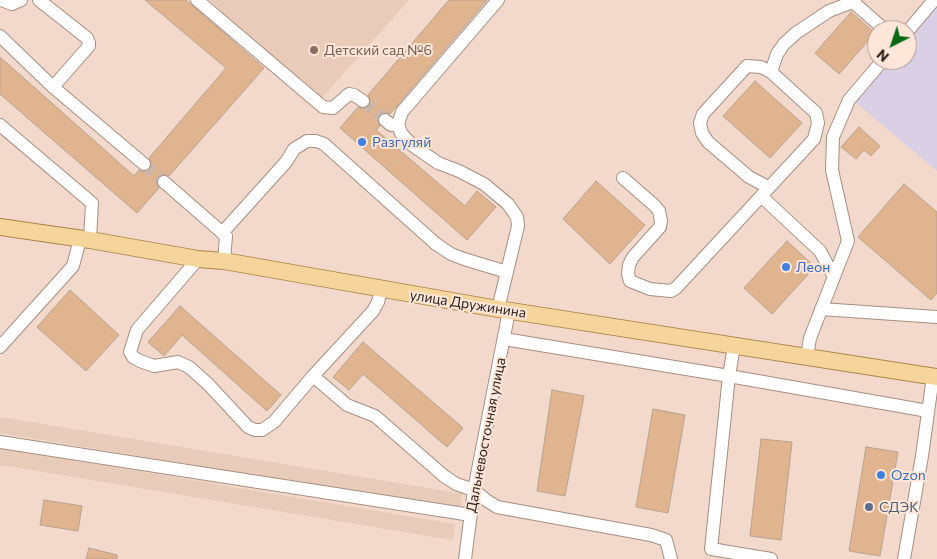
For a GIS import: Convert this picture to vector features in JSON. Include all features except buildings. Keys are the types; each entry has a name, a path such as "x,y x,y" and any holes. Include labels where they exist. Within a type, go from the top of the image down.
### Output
{"main road":[{"name":"улица Дружинина","path":"0,227 198,259 224,261 381,290 504,310 935,376"}],"street":[{"path":"1,0 12,4 22,0"},
{"path":"38,0 87,38 89,43 53,87"},
{"path":"197,0 323,107 334,108 349,94 363,101"},
{"path":"385,120 391,125 398,124 402,112 498,0"},
{"path":"917,20 934,0"},
{"path":"771,72 777,54 784,44 796,33 829,11 854,1 874,20"},
{"path":"0,36 53,87 144,164"},
{"path":"623,178 654,204 659,211 661,222 660,227 633,257 629,265 628,274 630,281 638,285 671,291 676,288 765,192 814,139 818,123 816,114 771,72 761,67 747,66 703,114 700,123 702,133 708,142 765,192 820,251 834,277"},
{"path":"807,357 810,338 848,240 832,170 833,137 849,100 874,70"},
{"name":"Дальневосточная улица","path":"398,124 406,140 416,148 438,163 484,184 517,217 518,226 507,272 504,339 474,490 465,559"},
{"path":"0,125 92,203 85,240 73,266 0,347"},
{"path":"222,233 286,162 294,149 307,141 316,141 324,144 436,244 464,260 507,272"},
{"path":"164,182 226,236 224,261"},
{"path":"198,259 137,330 130,352 133,357 154,366 178,362 189,367 248,426 255,430 262,430 274,422 313,376 373,311 381,290"},
{"path":"821,309 937,317"},
{"path":"504,339 928,411"},
{"path":"734,346 729,376 711,554 771,559"},
{"path":"313,376 347,405 375,416 444,476 456,484 474,490 496,507 662,538 666,540 671,559"},
{"path":"904,559 935,376"},
{"path":"0,442 471,515"}],"shaded area":[{"name":"Детский сад №6","path":"209,0 409,0 320,100"},
{"path":"937,7 937,171 855,102 882,70 917,70 917,30"},
{"path":"0,417 463,494 460,509 0,433"},
{"path":"0,448 455,524 453,540 0,465"}],"tunnel":[{"path":"363,101 385,120"},
{"path":"144,164 164,182"}],"place":[{"name":"Детский сад №6","path":"314,50"},
{"name":"Разгуляй","path":"362,142"},
{"name":"Леон","path":"786,267"},
{"name":"Ozon","path":"881,475"},
{"name":"СДЭК","path":"869,507"}]}
